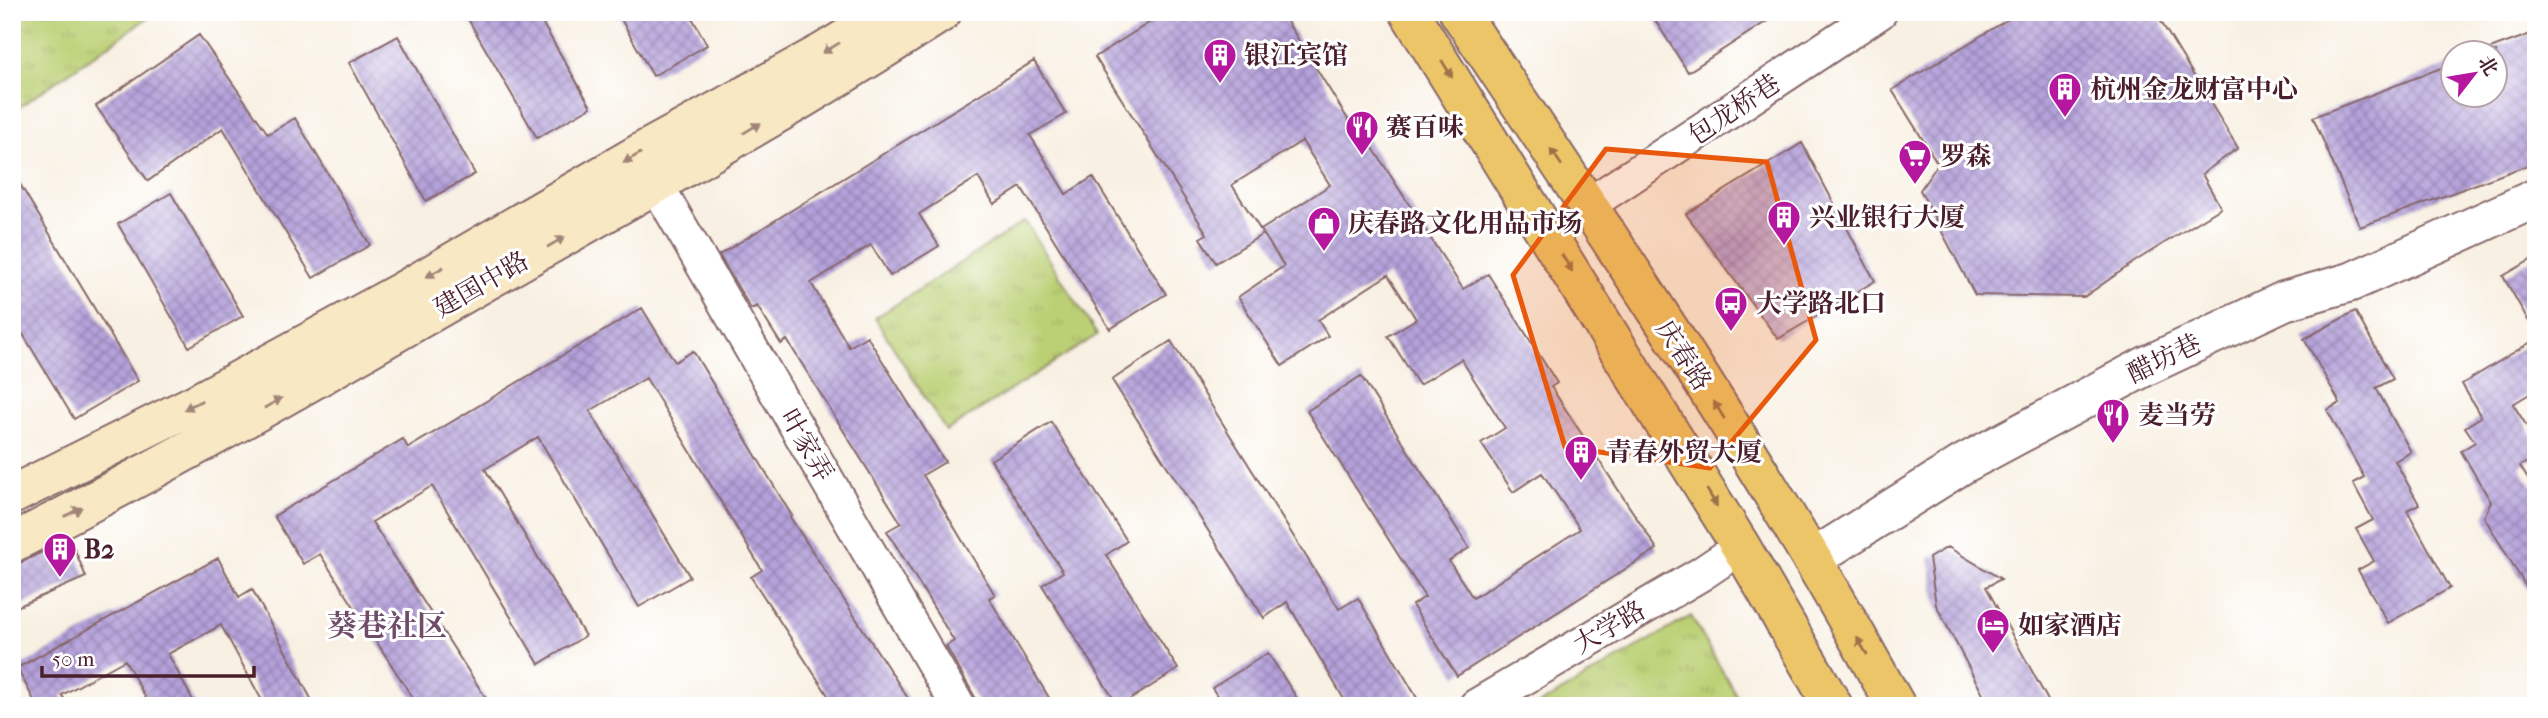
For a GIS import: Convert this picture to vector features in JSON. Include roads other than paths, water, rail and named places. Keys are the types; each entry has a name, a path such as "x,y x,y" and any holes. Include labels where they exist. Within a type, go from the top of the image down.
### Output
{"main road":[{"name":"建国中路","path":"12,495 197,402 391,298 890,12"},
{"name":"建国中路","path":"12,542 208,441 656,184 883,51 943,12"},
{"name":"庆春路","path":"1409,12 1741,547 1833,706"},
{"name":"庆春路","path":"1459,12 1588,205 1812,559 1896,706"}],"street":[{"name":"包龙桥巷","path":"1588,205 1880,12"},
{"name":"叶家弄","path":"656,184 958,706"},
{"name":"醋坊巷","path":"1812,559 1963,464 2146,366 2284,301 2351,282 2536,198"},
{"name":"大学路","path":"1476,706 1701,574 1741,547"}],"place":[{"name":"银江宾馆","path":"1220,85"},
{"name":"杭州金龙财富中心","path":"2065,119"},
{"name":"赛百味","path":"1362,157"},
{"name":"罗森","path":"1915,186"},
{"name":"兴业银行大厦","path":"1784,247"},
{"name":"庆春路文化用品市场","path":"1324,253"},
{"name":"大学路北口","path":"1731,333"},
{"name":"麦当劳","path":"2113,445"},
{"name":"青春外贸大厦","path":"1581,482"},
{"name":"B2","path":"60,579"},
{"name":"如家酒店","path":"1993,655"}],"district":[{"name":"葵巷社区","path":"387,626"}]}
